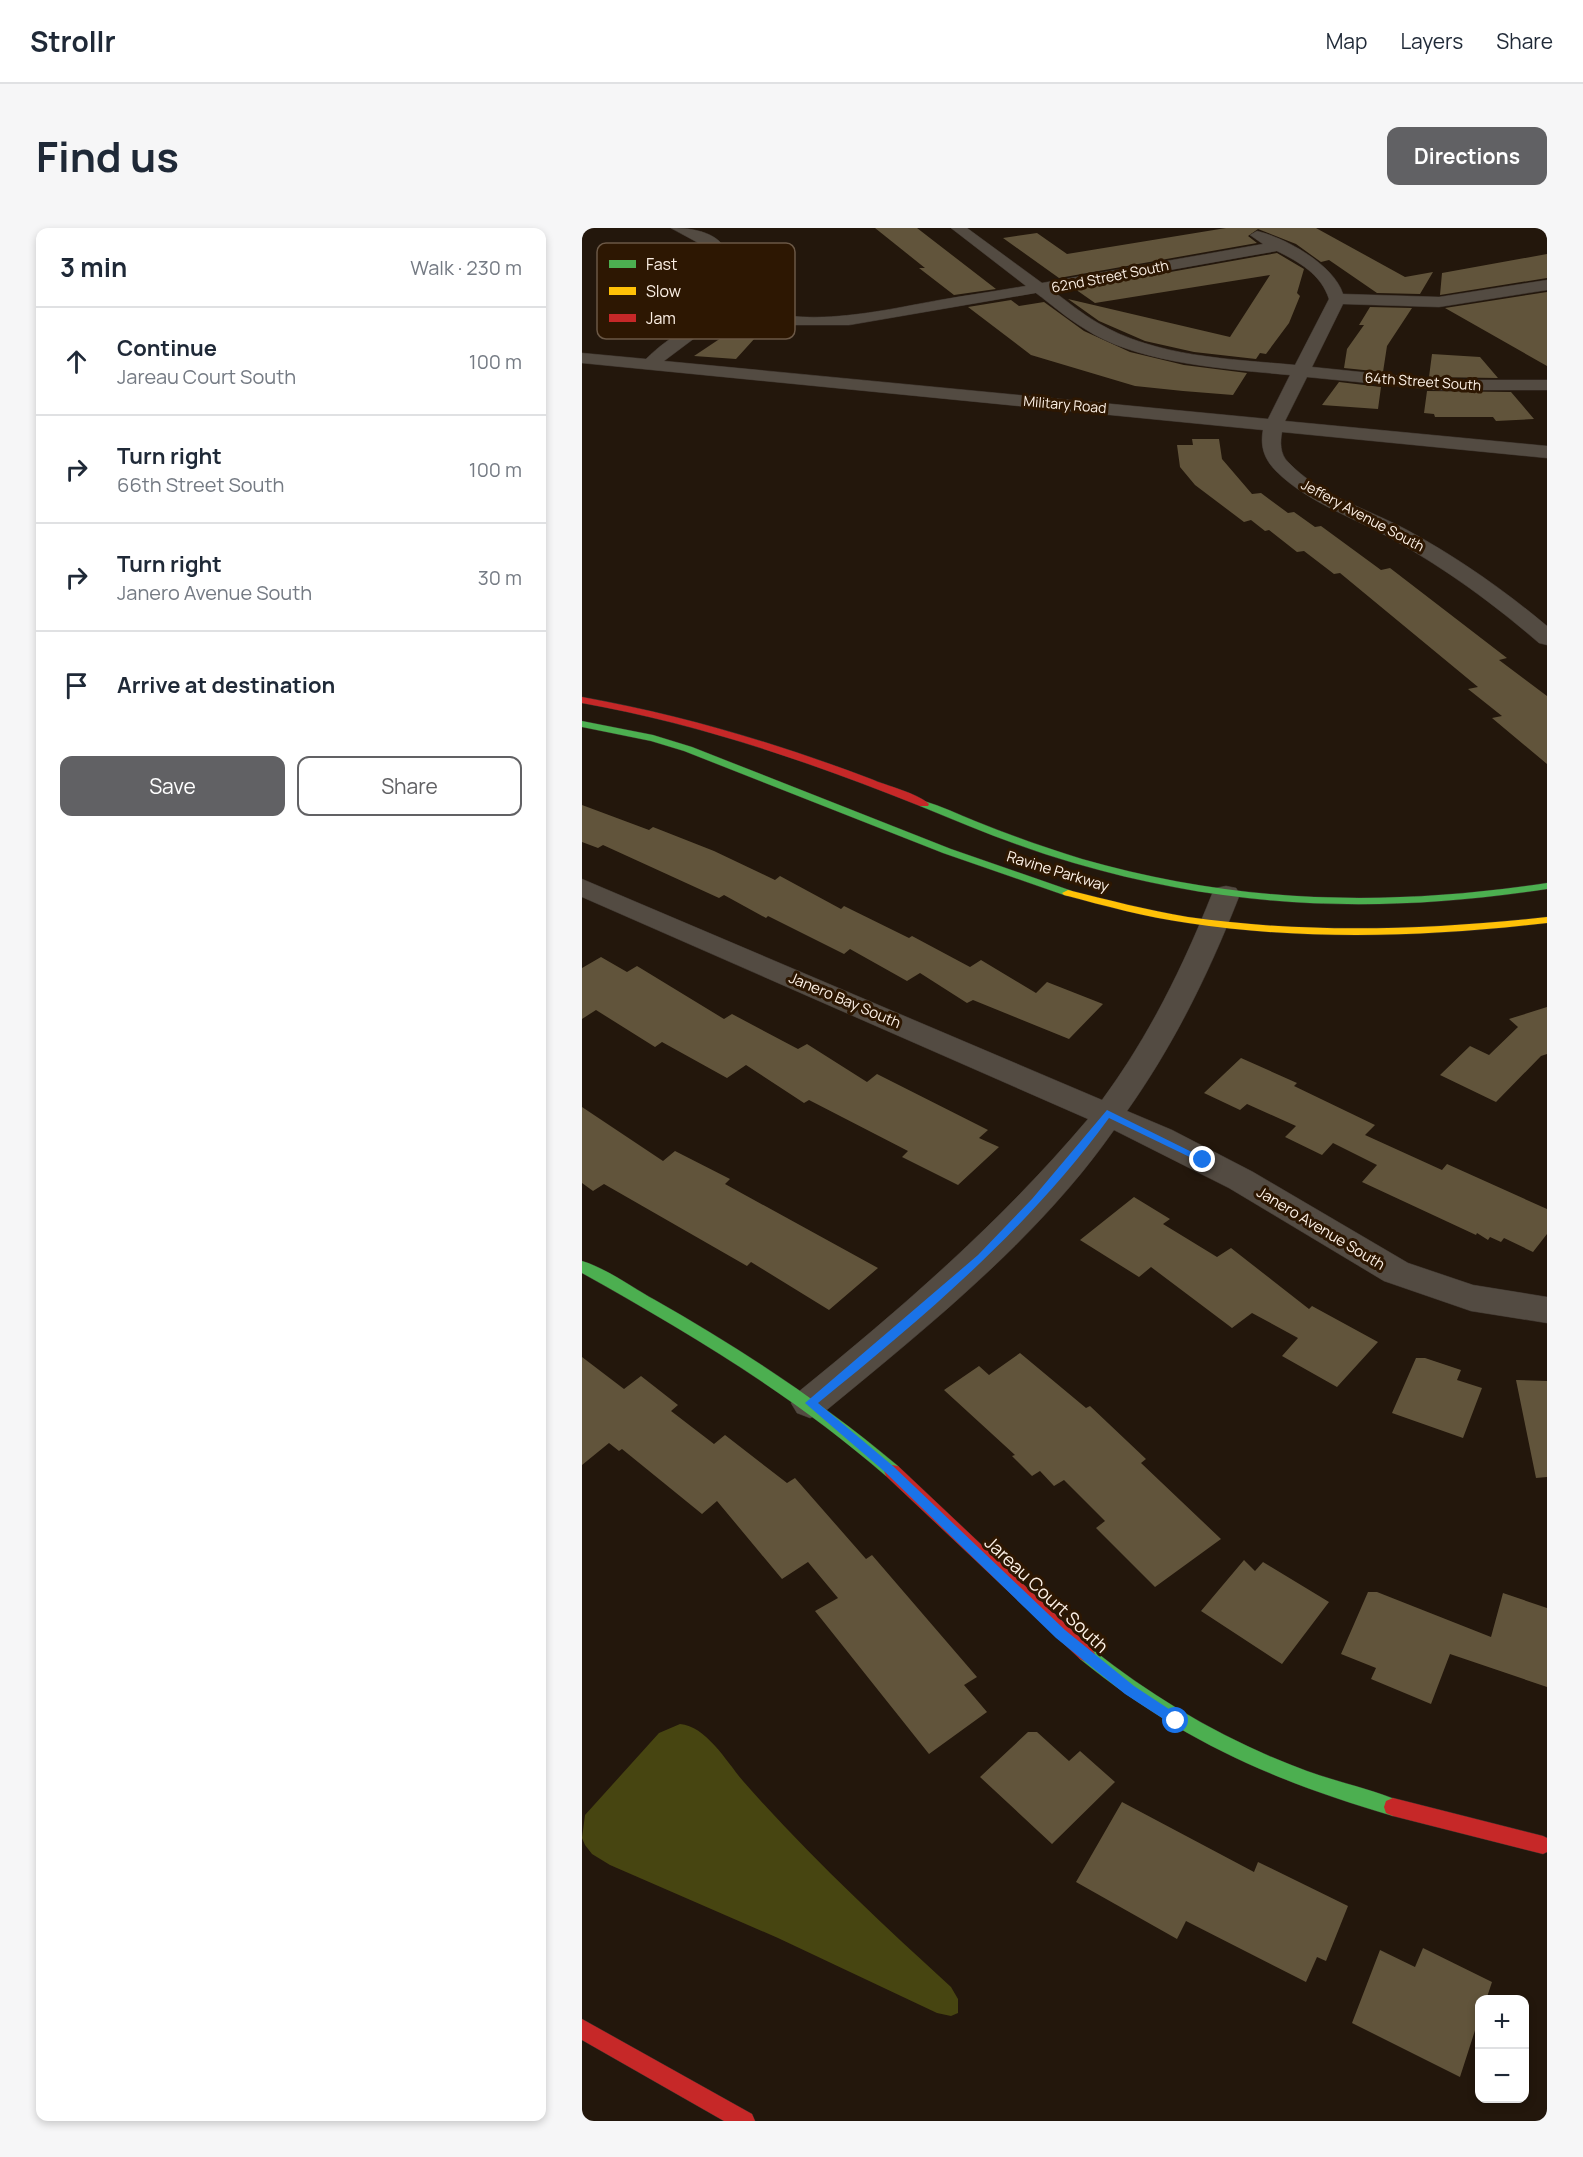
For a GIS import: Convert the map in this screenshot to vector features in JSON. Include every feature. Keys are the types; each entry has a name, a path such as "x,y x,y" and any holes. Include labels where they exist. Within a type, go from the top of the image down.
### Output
{"street":[{"path":"678,228 711,243"},
{"name":"64th Street South","path":"958,228 1100,332 1140,347 1203,361 1438,385 1547,385"},
{"path":"1246,228 1322,273 1333,285 1337,298 1439,302 1547,285"},
{"name":"62nd Street South","path":"795,320 827,321 944,304 1277,246"},
{"name":"Jeffery Avenue South","path":"1337,298 1274,425 1270,438 1273,456 1288,473 1456,568 1547,638"},
{"path":"651,364 678,339"},
{"name":"Military Road","path":"582,358 1547,452"},
{"name":"Ravine Parkway","path":"582,700 641,709 713,726 1061,856 1165,884 1226,894 1292,900 1400,902 1483,897 1547,886"},
{"name":"Ravine Parkway","path":"582,724 653,738 688,749 1034,883 1122,908 1213,925 1288,933 1380,937 1456,933 1547,920"},
{"name":"Janero Bay South","path":"582,887 1107,1113"},
{"path":"810,1403 886,1342 981,1257 1036,1202 1079,1152 1143,1063 1172,1016 1198,964 1226,894"},
{"name":"Janero Avenue South","path":"1107,1113 1241,1180 1396,1272 1471,1298 1547,1310"},
{"name":"Jareau Court South","path":"582,1266 699,1331 810,1403 889,1469 1060,1634 1129,1690 1176,1721 1220,1745 1278,1770 1381,1803 1543,1845"},
{"path":"582,2029 745,2121"}],"shaded area":[{"path":"680,1724 690,1726 707,1738 767,1808 818,1861 951,1987 958,1999 958,2013 951,2016 937,2013 778,1938 610,1865 592,1854 582,1838 585,1815 659,1733"}],"building":[{"path":"875,228 917,228 996,289 954,295 919,268 925,268"},
{"path":"1226,228 1316,228 1405,277 1433,272 1420,294 1377,293 1329,260 1321,262 1296,244 1258,229 1248,236 1257,243 1059,278 1003,238 1037,233 1067,254"},
{"path":"1277,253 1304,269 1297,293 1300,296 1289,323 1266,354 1260,353 1256,359 1194,352 1145,341 1099,321 1068,299 1230,337 1270,275 1095,303 1075,289"},
{"path":"1547,254 1547,278 1440,295 1442,273"},
{"path":"1547,292 1547,366 1445,308"},
{"path":"1011,300 1019,306 1044,302 1084,331 1130,352 1184,365 1247,373 1233,395 1183,391 1135,386 1031,355 968,307"},
{"path":"1370,307 1412,308 1387,346 1383,372 1344,368 1347,349 1364,325 1359,325"},
{"path":"720,339 754,339 736,359 694,356"},
{"path":"1432,354 1480,357 1498,378 1429,377"},
{"path":"1339,382 1381,387 1378,409 1322,405"},
{"path":"1427,391 1511,392 1534,419 1496,421 1493,417 1435,417 1434,414 1424,413"},
{"path":"1192,439 1219,439 1222,459 1252,494 1261,493 1288,513 1294,512 1315,527 1321,526 1381,570 1390,568 1507,658 1499,660 1547,696 1547,764 1492,718 1502,716 1468,689 1478,687 1340,573 1334,574 1304,551 1297,552 1269,530 1265,531 1251,520 1244,522 1195,485 1180,467 1177,445 1193,445"},
{"path":"582,805 649,830 653,827 714,851 775,880 780,876 841,909 844,906 909,938 912,936 970,967 981,960 1036,993 1047,982 1103,1004 1069,1039 973,1000 967,1003 920,973 907,981 850,949 844,954 768,916 766,918 724,895 719,898 603,845 598,848 582,842"},
{"path":"601,957 627,972 637,966 724,1019 732,1014 798,1049 807,1044 867,1082 877,1074 988,1130 979,1138 999,1147 958,1185 902,1157 908,1151 809,1100 804,1103 746,1065 727,1078 662,1042 655,1047 596,1010 582,1019 582,968"},
{"path":"1547,1007 1547,1054 1541,1056 1496,1102 1440,1075 1470,1046 1489,1055 1518,1027 1509,1019"},
{"path":"1241,1058 1297,1083 1294,1086 1375,1125 1365,1135 1442,1170 1447,1164 1547,1209 1547,1234 1533,1252 1504,1238 1501,1242 1490,1237 1488,1240 1362,1182 1377,1165 1333,1143 1322,1155 1285,1137 1296,1126 1247,1104 1240,1110 1204,1093"},
{"path":"582,1107 663,1161 675,1151 730,1179 725,1184 878,1268 829,1310 751,1262 747,1266 604,1184 593,1191 582,1183"},
{"path":"1134,1197 1170,1219 1163,1224 1217,1257 1231,1248 1309,1309 1312,1306 1378,1342 1337,1387 1282,1356 1298,1338 1252,1313 1232,1328 1151,1267 1139,1277 1080,1240"},
{"path":"1020,1353 1086,1408 1090,1406 1146,1459 1141,1463 1221,1539 1155,1587 1096,1528 1105,1521 1064,1480 1054,1486 1040,1471 1032,1476 1012,1456 1015,1455 944,1390 979,1366 989,1375"},
{"path":"582,1357 624,1389 641,1376 678,1405 671,1411 714,1444 725,1435 787,1483 795,1478 866,1559 872,1555 977,1677 964,1685 987,1712 929,1754 815,1611 838,1598 808,1562 782,1579 717,1501 702,1514 622,1449 619,1451 609,1443 582,1465"},
{"path":"1416,1358 1425,1358 1461,1370 1457,1380 1482,1388 1463,1438 1392,1413"},
{"path":"1516,1380 1547,1381 1547,1477 1536,1478"},
{"path":"1244,1560 1255,1571 1263,1562 1329,1602 1282,1664 1201,1611"},
{"path":"1368,1592 1377,1592 1491,1637 1503,1593 1547,1608 1547,1687 1450,1654 1431,1704 1371,1679 1376,1668 1341,1654"},
{"path":"1028,1732 1037,1732 1069,1761 1080,1751 1115,1782 1052,1844 980,1777"},
{"path":"1122,1802 1254,1872 1258,1862 1348,1906 1326,1961 1317,1957 1306,1982 1186,1921 1177,1939 1076,1882"},
{"path":"1423,1948 1492,1982 1488,1995 1475,1995 1475,2030 1460,2077 1352,2023 1380,1950 1415,1967"}],"traffic: fast":[{"path":"582,724 653,738 688,749 947,851 1068,893"},
{"path":"924,804 1078,861 1212,891 1323,902 1378,902 1490,895 1547,886"},
{"path":"582,1266 703,1335 782,1385 856,1440 892,1471"},
{"path":"1086,1654 1157,1707 1231,1748 1309,1781 1393,1807"}],"traffic: slow":[{"path":"1068,893 1186,920 1246,928 1306,932 1426,932 1547,920"}],"traffic: jam":[{"path":"582,700 627,708 714,729 798,756 924,804"},
{"path":"892,1471 1086,1654"},
{"path":"1393,1807 1543,1845"},
{"path":"582,2029 745,2121"}],"route":[{"path":"1176,1721 1129,1690 1060,1634 889,1469 810,1403 886,1342 981,1257 1036,1202 1079,1152 1107,1113 1203,1160"}]}
